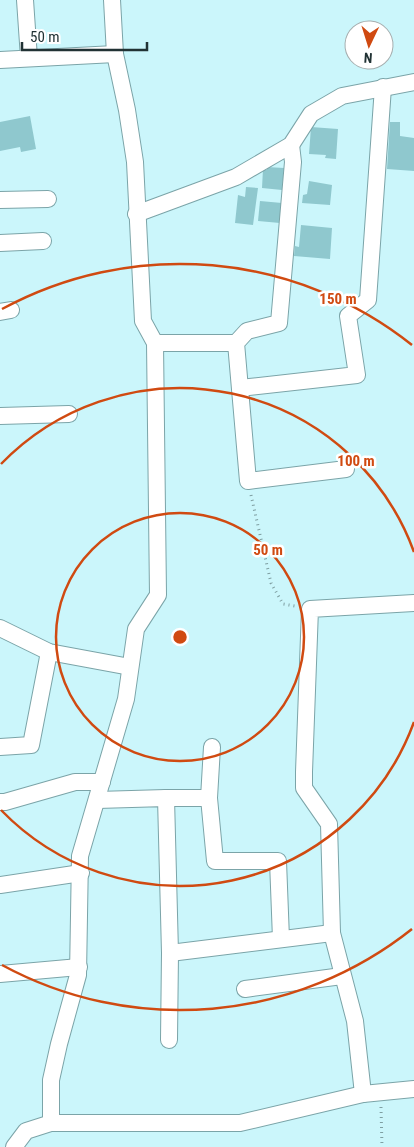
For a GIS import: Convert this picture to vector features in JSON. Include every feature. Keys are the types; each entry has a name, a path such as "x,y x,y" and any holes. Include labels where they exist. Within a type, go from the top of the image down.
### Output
{"street":[{"path":"25,0 29,58"},
{"path":"51,1123 51,1080 79,967 80,856 126,699 136,629 158,595 155,344 143,321 134,162 128,110 114,54 112,0"},
{"path":"0,60 114,54"},
{"path":"136,214 236,177 291,145 310,114 342,96 414,82"},
{"path":"240,388 357,375 348,316 368,300 384,87"},
{"path":"155,344 236,343 247,331 279,323 293,162 291,145"},
{"path":"0,200 48,199"},
{"path":"0,243 43,241"},
{"path":"236,343 248,481 346,469"},
{"path":"0,416 68,414"},
{"path":"363,1094 355,1021 332,933 329,824 304,788 310,609 414,603"},
{"path":"0,628 49,652 130,667"},
{"path":"0,747 31,745 49,652"},
{"path":"212,747 209,798 215,862 278,861 281,939"},
{"path":"0,802 75,782 102,782"},
{"path":"166,798 170,953 169,1040"},
{"path":"97,800 209,798"},
{"path":"0,885 81,873"},
{"path":"170,953 332,933"},
{"path":"0,974 79,967"},
{"path":"245,990 342,976"},
{"path":"14,1147 26,1131 51,1123 240,1123 363,1094 414,1089"}],"path":[{"path":"248,481 271,583 284,604 310,609"},
{"path":"381,1092 382,1147"}],"building":[{"path":"30,116 36,149 21,152 20,147 0,151 0,122"},
{"path":"390,122 400,122 400,136 414,138 414,171 387,169"},
{"path":"311,127 338,129 336,159 325,158 326,155 309,154"},
{"path":"267,167 284,168 282,190 262,188 263,169 267,170"},
{"path":"309,181 332,185 330,205 302,203 303,195 307,194"},
{"path":"246,187 258,188 253,225 235,223 238,195 245,197"},
{"path":"260,201 282,203 280,223 258,221"},
{"path":"301,225 332,228 330,259 294,256 295,246 299,247"}]}
